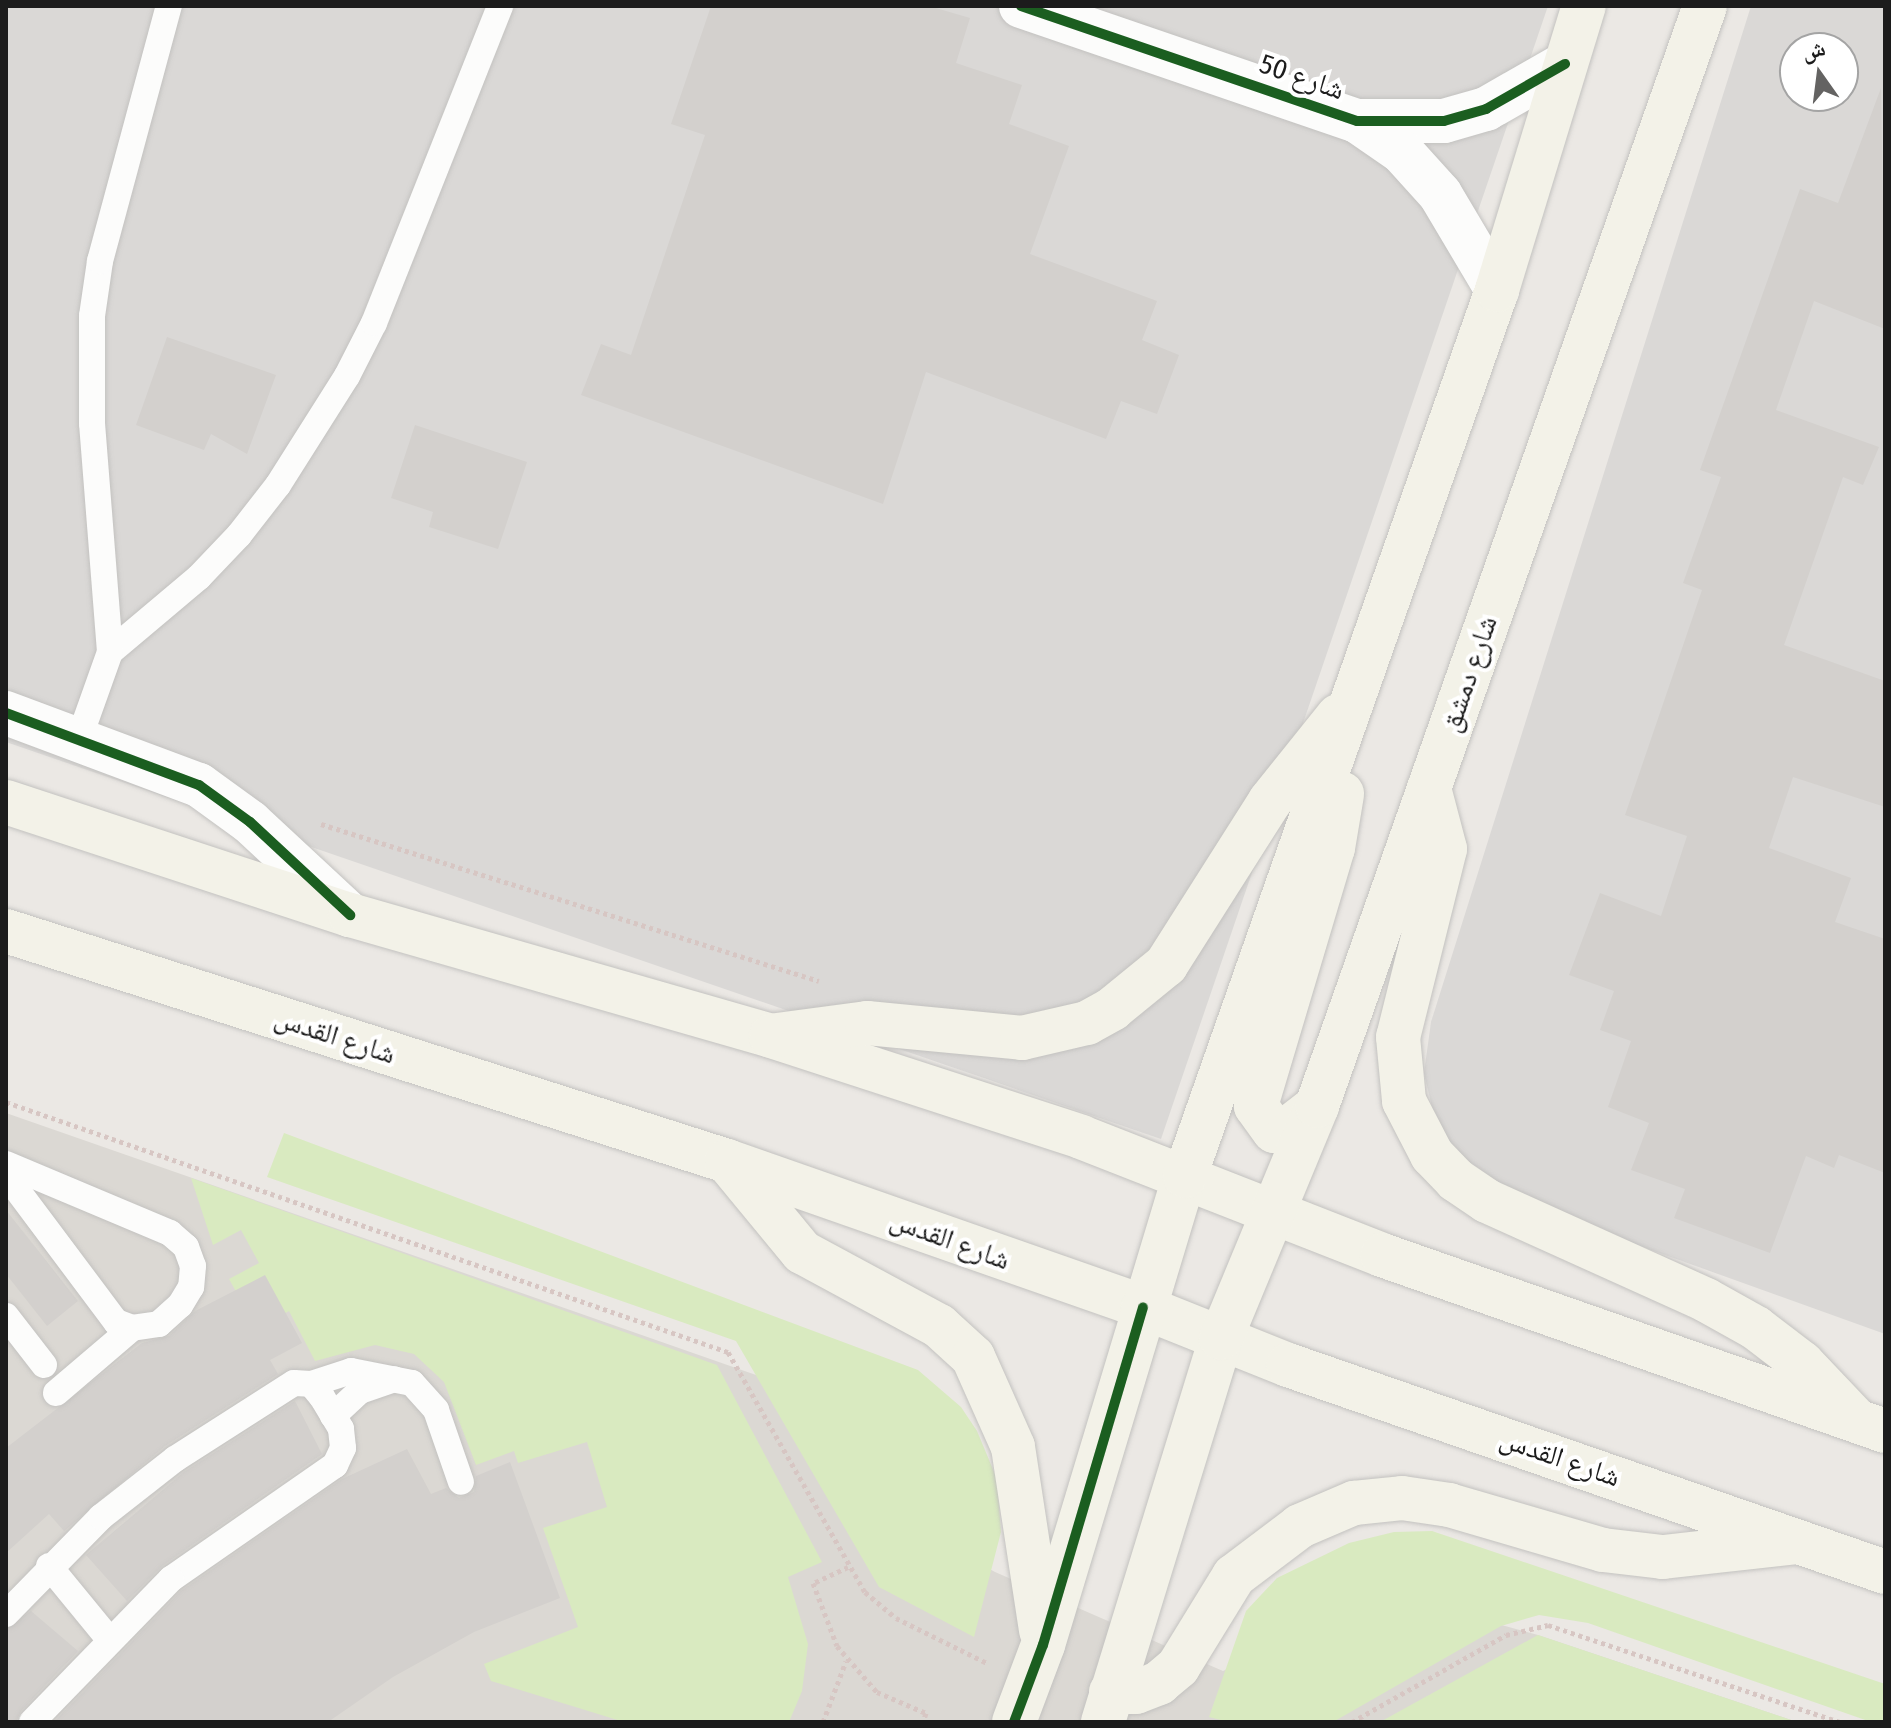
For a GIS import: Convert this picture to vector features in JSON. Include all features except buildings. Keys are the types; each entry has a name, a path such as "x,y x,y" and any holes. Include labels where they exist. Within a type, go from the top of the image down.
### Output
{"main road":[{"path":"1028,1683 1185,1176 1497,290 1584,6"},
{"name":"شارع دمشق","path":"1107,1707 1221,1338 1317,1106 1705,6"},
{"path":"771,1036 815,1026 867,1023 1022,1038 1087,1023 1112,1009 1166,965 1270,801 1342,724"},
{"path":"1317,1106 1289,1128 1274,1131 1256,1106 1340,820 1342,724"},
{"path":"1429,788 1445,849 1398,1048 1404,1101 1432,1155 1456,1180 1487,1201 1706,1300 1756,1328 1802,1363 1872,1427"},
{"path":"6,802 350,915 771,1036 1185,1176 1382,1255 1872,1427"},
{"name":"شارع القدس","path":"6,931 727,1161 1885,1572"},
{"path":"727,1161 802,1252 939,1326 973,1357 1002,1411 1013,1447 1028,1683"},
{"path":"1107,1707 1159,1683 1178,1667 1234,1576 1300,1526 1354,1503 1402,1498 1449,1505 1603,1550 1663,1557 1803,1541"}],"street":[{"name":"شارع 50","path":"1021,6 1357,121 1402,152 1440,194 1497,290"},
{"name":"شارع 50","path":"1357,121 1444,121 1486,109 1565,64"},
{"path":"6,713 171,771 225,802 350,915"}],"lane":[{"path":"79,739 110,652 92,423 92,316 100,261 169,6"},
{"path":"110,652 199,577 239,535 278,485 347,376 374,323 500,6"},
{"path":"6,1164 170,1233 186,1247 193,1266 191,1287 180,1305 159,1324 132,1328 56,1393"},
{"path":"6,1175 103,1312 132,1328"},
{"path":"6,1316 44,1365"},
{"path":"6,1614 49,1566 101,1517 175,1459 294,1383 311,1384 351,1371 394,1379 427,1394 461,1482"},
{"path":"333,1416 360,1391 394,1379"},
{"path":"32,1722 109,1639 182,1570 335,1465 343,1448 333,1416 311,1384"},
{"path":"49,1566 109,1639"}],"path":[{"path":"313,822 825,982"},
{"path":"6,1102 728,1352 865,1592 896,1618 1028,1683"},
{"path":"848,1567 813,1583 846,1660 877,1692 926,1713 923,1722"},
{"path":"1352,1722 1506,1635 1548,1625 1569,1628 1840,1722"},
{"path":"823,1722 846,1660"}],"shaded area":[{"path":"6,6 1548,6 1161,1139 6,742"},
{"path":"1751,6 1885,6 1885,1334 1579,1224 1502,1185 1440,1141 1424,1073 1431,1022"},
{"path":"6,1113 756,1375 918,1529 995,1572 1223,1671 1385,1593 1538,1635 1797,1722 6,1722"}],"green space":[{"path":"284,1133 918,1370 961,1407 977,1431 997,1479 1001,1532 974,1637 879,1587 736,1341 267,1177"},
{"path":"191,1178 717,1365 822,1562 788,1577 808,1644 802,1691 789,1722 624,1722 491,1681 484,1664 578,1627 543,1528 607,1507 587,1442 518,1463 514,1451 476,1465 444,1382 414,1354 375,1345 315,1361 289,1311 257,1329 229,1279 259,1263 241,1230 213,1245"},
{"path":"1432,1531 1885,1684 1885,1722 1871,1722 1588,1623 1539,1615 1501,1626 1333,1722 1229,1722 1209,1717 1246,1611 1277,1578 1349,1543 1394,1532"},
{"path":"1538,1635 1797,1722 1380,1722"}],"cycle path":[{"path":"1021,6 1357,121 1444,121 1486,109 1565,64"},
{"path":"6,713 199,785 250,822 350,915"},
{"path":"1014,1722 1043,1645 1143,1307"}]}
